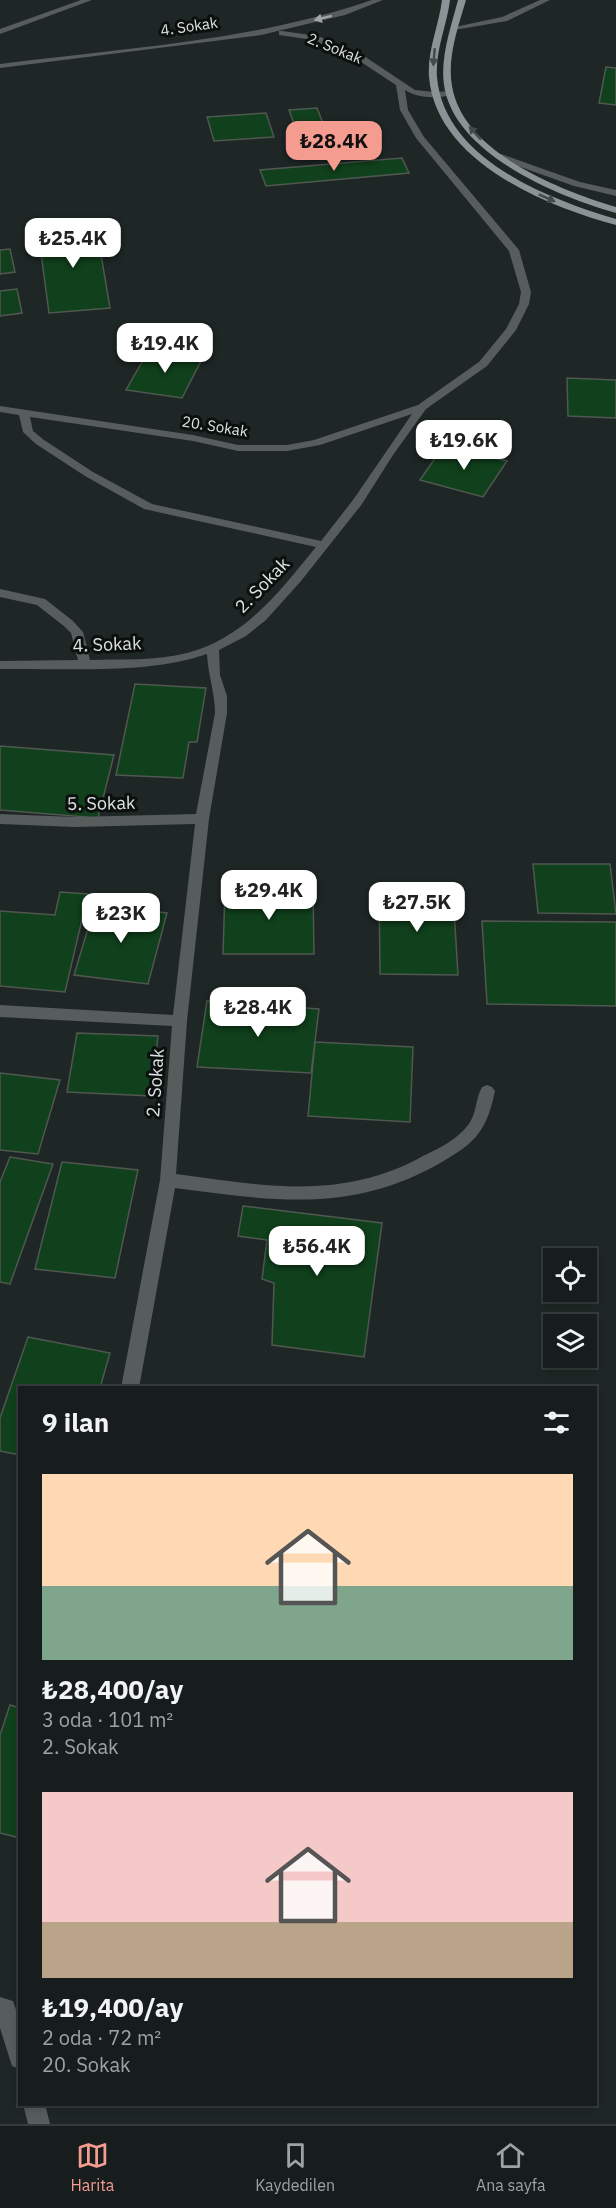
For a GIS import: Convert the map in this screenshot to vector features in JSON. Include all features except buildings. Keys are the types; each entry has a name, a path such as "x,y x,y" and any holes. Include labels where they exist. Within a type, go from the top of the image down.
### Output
{"main road":[{"path":"446,0 435,45 434,95 456,134 495,169 541,196 616,222"},
{"path":"462,0 454,28 448,81 450,93 471,130 498,156 547,186 616,210"}],"street":[{"path":"0,32 88,0"},
{"name":"4. Sokak","path":"0,66 261,33 342,14 379,0"},
{"path":"454,28 504,19 546,0"},
{"name":"2. Sokak","path":"261,33 285,33 315,38 361,58 400,86 413,92 434,95 450,93"},
{"name":"2. Sokak","path":"130,1386 168,1180 180,1022 202,819 221,712 221,696 214,675 213,648 242,633 262,617 358,502 388,454 422,407 483,364 511,330 524,304 526,292 514,250 420,138 404,110 400,86"},
{"path":"498,156 577,184 616,193"},
{"name":"20. Sokak","path":"0,409 193,438 237,448 287,448 316,443 422,407"},
{"path":"0,422 24,412 28,432 40,442 89,474 148,507 324,544"},
{"path":"0,592 41,602 69,624 77,632 85,664"},
{"name":"4. Sokak","path":"0,665 137,663 177,658 213,648"},
{"name":"5. Sokak","path":"0,819 75,822 202,819"},
{"path":"0,1011 180,1022"},
{"path":"168,1180 232,1188 307,1192 359,1188 399,1177 464,1142 483,1117 487,1091"},
{"path":"0,2008 5,2009 18,2051"},
{"path":"34,2106 39,2124"}]}
